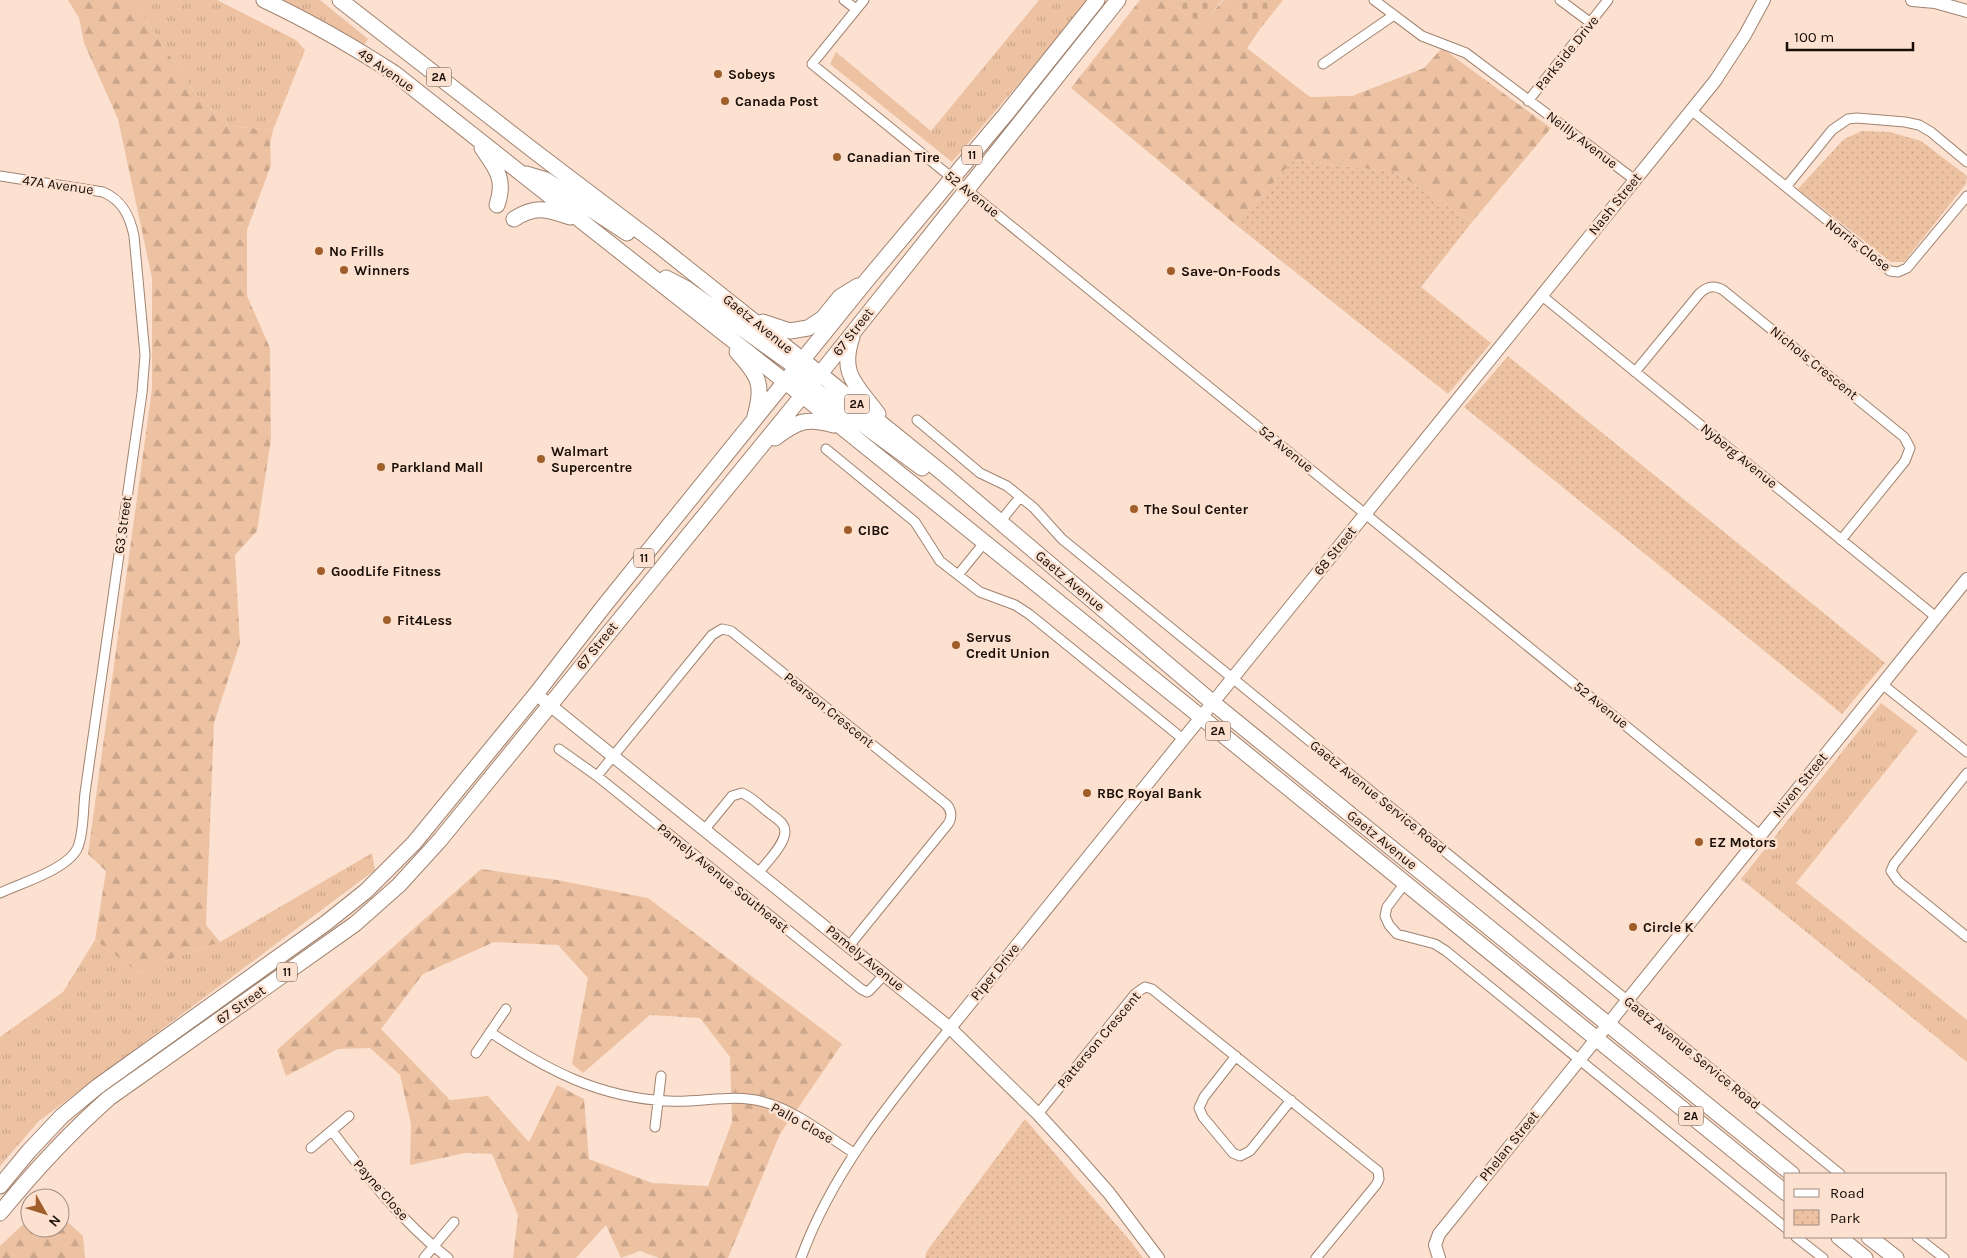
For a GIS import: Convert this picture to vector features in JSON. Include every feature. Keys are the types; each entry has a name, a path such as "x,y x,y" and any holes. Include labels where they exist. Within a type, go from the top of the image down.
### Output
{"main road":[{"name":"49 Avenue","path":"264,0 295,14 394,73 522,174"},
{"name":"Gaetz Avenue","path":"340,0 752,318 800,364"},
{"name":"67 Street","path":"0,1186 62,1116 97,1087 290,949 366,891 414,843 868,280 1097,0"},
{"name":"67 Street","path":"0,1213 40,1164 75,1128 109,1098 355,924 399,885 440,840 820,374 1118,0"},
{"path":"474,136 494,165 499,176 501,190 497,205"},
{"path":"522,174 546,180 641,242 658,245"},
{"name":"Gaetz Avenue","path":"522,174 786,382"},
{"path":"514,220 523,213 540,209 555,211 583,221"},
{"path":"636,263 687,289 800,364 820,374"},
{"path":"752,318 786,330 802,330 818,322 840,297 868,280"},
{"path":"711,323 748,364 758,382 760,397 753,422"},
{"path":"855,330 847,355 849,373 858,388 894,435"},
{"name":"Gaetz Avenue","path":"820,374 944,475 1212,702 1791,1173"},
{"path":"786,382 798,382 806,390 918,467 944,475"},
{"name":"Gaetz Avenue","path":"806,390 839,426 1200,716 1784,1191"},
{"path":"758,450 797,423 816,420 839,426"},
{"path":"709,510 705,505 706,499 722,474 732,450"},
{"path":"643,590 654,564 690,518 693,510 690,501"},
{"path":"1840,1238 1865,1258"},
{"path":"1870,1238 1896,1258"}],"street":[{"path":"844,0 856,10 864,0"},
{"name":"Parkside Drive","path":"1374,0 1422,36 1466,53 1528,101 1608,0"},
{"path":"1560,0 1591,23"},
{"name":"Nash Street","path":"1456,400 1726,66 1764,0"},
{"path":"1912,0 1935,2 1967,11"},
{"name":"52 Avenue","path":"856,10 812,64 1760,835"},
{"path":"1323,64 1394,14"},
{"name":"Neilly Avenue","path":"1528,101 1635,180"},
{"name":"Norris Close","path":"1691,110 1886,269 1894,272 1903,270 1911,264 1967,196"},
{"path":"1786,187 1832,130 1848,119 1905,122 1919,125 1931,132 1967,162"},
{"name":"47A Avenue","path":"0,176 95,190 115,199"},
{"name":"63 Street","path":"0,893 61,865 74,854 80,841 85,793 144,373 144,323 134,236 131,221 115,199"},
{"name":"Nichols Crescent","path":"1636,372 1699,294 1706,288 1715,286 1723,290 1871,409 1904,437 1909,444 1910,452 1905,462 1842,540"},
{"name":"Nyberg Avenue","path":"1541,295 1936,617"},
{"name":"68 Street","path":"1212,702 1456,400"},
{"name":"Gaetz Avenue Service Road","path":"917,420 980,473 1002,484 1034,508 1062,539 1839,1173"},
{"path":"826,449 915,522 922,530 936,556 958,575 987,596 1015,605 1029,614 1183,738"},
{"path":"1000,522 1020,497"},
{"path":"958,575 984,543"},
{"name":"Niven Street","path":"1596,1038 1967,579"},
{"name":"Pearson Crescent","path":"598,776 715,632 722,629 731,631 951,810 950,821 849,946"},
{"path":"1882,684 1967,752"},
{"name":"Pamely Avenue","path":"536,694 950,1028 1038,1114 1109,1193 1158,1258"},
{"name":"Piper Drive","path":"801,1258 828,1195 854,1152 885,1108 1212,702"},
{"name":"Pamely Avenue Southeast","path":"559,749 598,776 861,989 866,992 869,991 885,974"},
{"path":"1967,773 1894,864 1891,871 1898,881 1967,937"},
{"path":"705,829 732,796 742,793 749,797 781,823 785,830 782,842 759,872"},
{"path":"1405,883 1390,902 1385,912 1386,921 1394,932 1441,947 1784,1226"},
{"name":"Patterson Crescent","path":"1038,1114 1135,994 1145,987 1156,991 1375,1167 1379,1175 1376,1185 1316,1258"},
{"path":"476,1053 506,1009"},
{"name":"Pallo Close","path":"490,1032 538,1063 567,1078 608,1091 658,1100 682,1101 738,1098 764,1102 790,1113 854,1152"},
{"name":"Phelan Street","path":"1438,1258 1435,1244 1439,1234 1596,1038"},
{"path":"1236,1056 1204,1097 1199,1108 1203,1116 1233,1153 1240,1156 1250,1151 1291,1100"},
{"path":"655,1127 661,1076"},
{"path":"311,1148 349,1116"},
{"name":"Payne Close","path":"332,1130 382,1194 434,1247 448,1258"},
{"path":"424,1258 454,1222"},
{"path":"1797,1238 1823,1258"},
{"path":"1918,1238 1944,1258"}],"green space":[{"path":"68,0 132,0 195,93 229,126 273,130 270,144 271,165 247,230 247,296 270,348 271,439 257,531 235,555 240,643 214,723 206,925 220,942 139,973 95,940 106,871 88,854 152,389 152,278 118,119 84,43 79,18"},
{"path":"132,0 217,0 296,40 305,50 273,130 229,126 195,93"},
{"path":"274,0 320,0 368,39 364,45"},
{"path":"1039,0 1090,0 952,162 830,64 836,52 931,131"},
{"path":"1140,0 1169,0 1201,26 1223,0 1260,29 1247,48 1310,97 1352,96 1424,68 1442,48 1551,128 1472,222 1395,172 1294,160 1235,224 1071,88"},
{"path":"1169,0 1222,0 1201,26"},
{"path":"1223,0 1283,0 1260,29"},
{"path":"1862,131 1890,132 1921,141 1967,176 1966,184 1904,262 1891,262 1798,189 1844,139"},
{"path":"1294,160 1395,172 1472,222 1421,287 1491,343 1448,394 1235,224"},
{"path":"1508,356 1885,663 1842,714 1464,407"},
{"path":"1881,703 1918,731 1796,883 1967,1020 1967,1062 1741,879"},
{"path":"372,853 375,870 39,1121 0,1166 0,1037 63,992 95,940 139,973 220,942"},
{"path":"481,869 557,880 648,898 842,1044 780,1134 728,1258 659,1258 640,1251 621,1258 606,1225 576,1258 513,1258 518,1215 492,1154 465,1153 410,1165 411,1124 400,1075 370,1048 338,1049 286,1076 277,1050","holes":["494,942 558,945 588,978 572,1064 583,1073 650,1015 700,1018 730,1057 732,1122 708,1186 652,1183 589,1159 584,1099 557,1085 529,1142 488,1096 450,1100 381,1029 423,974"]},
{"path":"1025,1119 1143,1258 925,1258 927,1251"},
{"path":"70,1224 83,1236 85,1258 0,1258 0,1246 20,1227 20,1238 70,1238"}],"place":[{"name":"Sobeys","path":"718,74"},
{"name":"Canada Post","path":"725,101"},
{"name":"Canadian Tire","path":"837,157"},
{"name":"No Frills","path":"319,251"},
{"name":"Winners","path":"344,270"},
{"name":"Save-On-Foods","path":"1171,271"},
{"name":"Walmart Supercentre","path":"541,459"},
{"name":"Parkland Mall","path":"381,467"},
{"name":"The Soul Center","path":"1134,509"},
{"name":"CIBC","path":"848,530"},
{"name":"GoodLife Fitness","path":"321,571"},
{"name":"Fit4Less","path":"387,620"},
{"name":"Servus Credit Union","path":"956,645"},
{"name":"RBC Royal Bank","path":"1087,793"},
{"name":"EZ Motors","path":"1699,842"},
{"name":"Circle K","path":"1633,927"}]}
